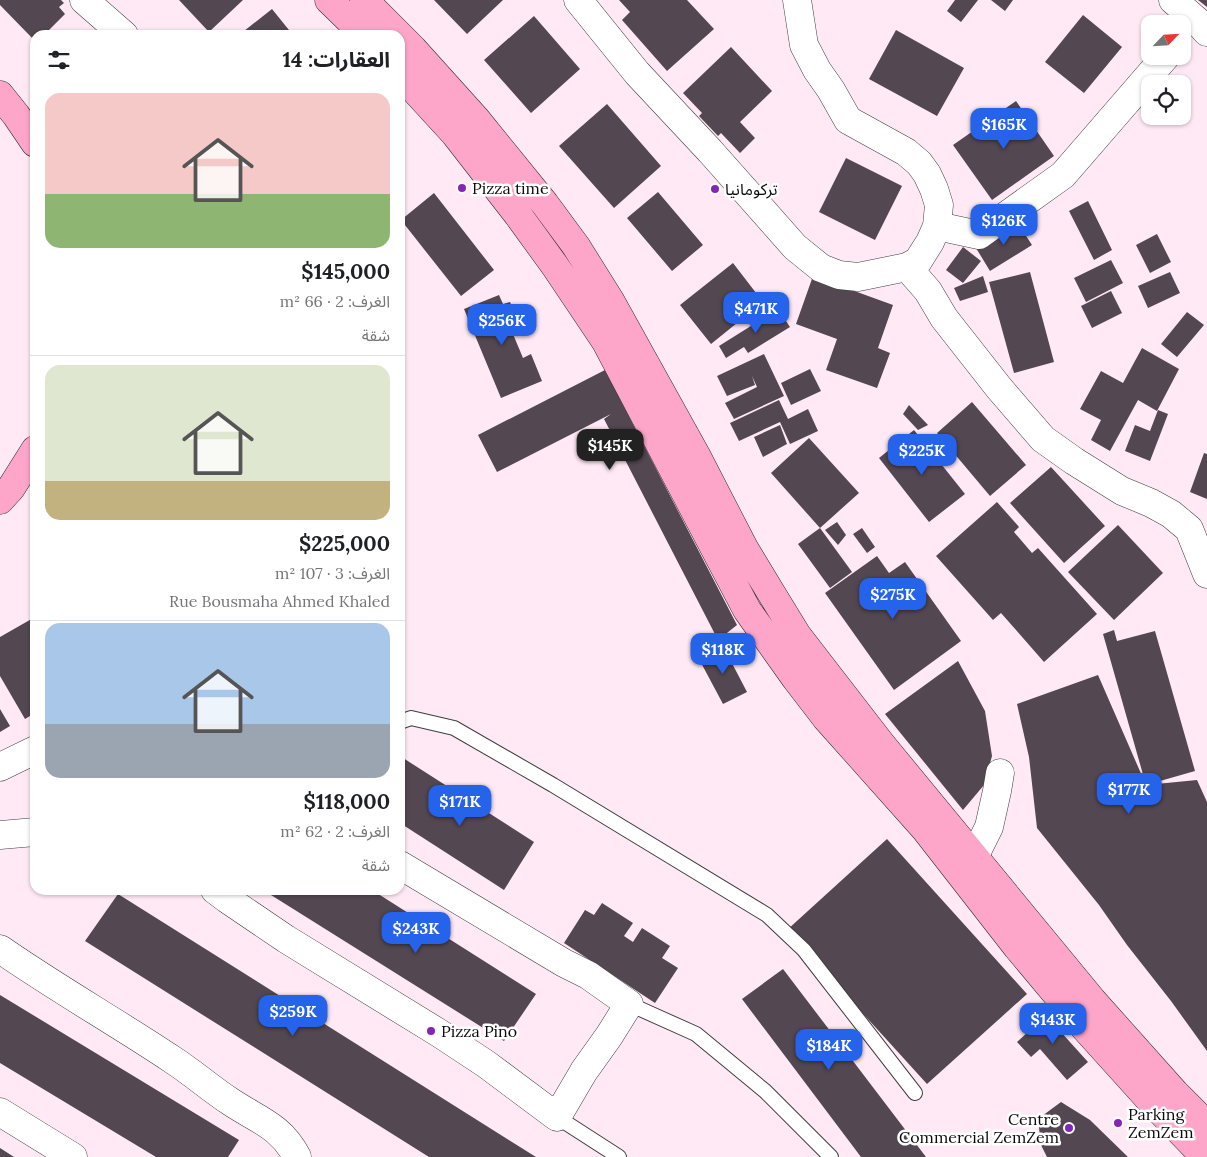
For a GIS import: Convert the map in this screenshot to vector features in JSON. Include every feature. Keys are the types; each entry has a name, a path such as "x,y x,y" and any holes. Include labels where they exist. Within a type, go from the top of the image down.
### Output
{"main road":[{"path":"329,0 360,30"},
{"path":"364,0 395,30"},
{"path":"405,40 476,119 545,204 576,246 611,302 696,455 744,548 798,634 882,745 1092,1000 1207,1126"},
{"path":"405,79 455,134 518,215 606,342 748,610 796,679 826,718 925,829 1017,947 1084,1027 1205,1157"},
{"path":"0,95 30,136"},
{"path":"0,500 12,488 30,458"}],"street":[{"path":"84,0 118,30"},
{"path":"578,0 637,73 710,151 795,247 821,268 839,275 858,277 907,267 918,260 924,253 937,226 939,205 934,189 927,174 906,152 848,120 804,45 797,0"},
{"path":"1174,0 1195,30"},
{"path":"937,226 979,235 1063,175 1158,65"},
{"path":"907,267 928,291 944,318 999,388 1043,439 1122,491 1171,514 1189,529 1207,574"},
{"path":"0,767 30,752"},
{"path":"974,857 989,826 1000,773"},
{"path":"0,835 30,832"},
{"path":"222,895 286,939 486,1064 556,1116 630,1004 588,975 564,963 405,869"},
{"path":"0,949 174,1060 231,1103 273,1127 292,1147 297,1157"},
{"path":"0,1112 73,1157"}],"lane":[{"path":"405,720 411,718 454,728 553,785 767,916 804,950 915,1093"},
{"path":"630,1004 696,1034 765,1091 831,1157"},
{"path":"556,1116 619,1157"}],"building":[{"path":"0,0 61,0 64,3 59,7 65,14 49,30 30,30 30,36 0,5"},
{"path":"179,0 243,0 211,30 207,30"},
{"path":"434,0 503,0 467,34"},
{"path":"619,0 687,0 714,29 667,71 622,20 630,12"},
{"path":"955,0 978,0 961,22 947,11"},
{"path":"991,0 1013,0 1005,11"},
{"path":"1198,0 1207,0 1207,7"},
{"path":"272,9 289,30 245,30"},
{"path":"1083,15 1122,47 1084,93 1045,62"},
{"path":"534,16 580,69 531,113 484,60"},
{"path":"896,30 964,68 937,116 869,79"},
{"path":"731,47 772,91 740,122 755,138 740,153 721,133 718,136 699,116 702,113 683,93"},
{"path":"1016,101 1054,156 992,200 953,145"},
{"path":"607,104 661,166 614,208 559,146"},
{"path":"846,158 902,186 875,240 819,212"},
{"path":"658,192 703,245 672,271 627,218"},
{"path":"434,193 494,270 461,296 405,225 405,217"},
{"path":"1088,201 1112,250 1094,260 1069,211"},
{"path":"1017,222 1032,245 990,271 976,248"},
{"path":"1157,234 1171,262 1150,273 1136,245"},
{"path":"963,247 981,261 963,283 946,270"},
{"path":"1111,260 1123,283 1086,302 1074,278"},
{"path":"733,263 763,302 711,344 680,305"},
{"path":"1030,272 1054,362 1014,373 989,282"},
{"path":"1170,272 1180,293 1148,308 1138,286"},
{"path":"813,276 893,305 878,348 890,353 877,388 826,370 837,339 796,324"},
{"path":"983,276 988,292 960,301 954,288"},
{"path":"1111,291 1122,313 1092,328 1081,306"},
{"path":"499,295 503,304 510,302 519,323 510,327 523,358 531,354 542,381 501,398 464,309"},
{"path":"778,309 790,327 748,353 744,347 726,358 719,346"},
{"path":"1187,312 1204,325 1177,357 1161,344"},
{"path":"1142,348 1179,369 1157,411 1138,400 1110,451 1091,440 1101,420 1080,409 1101,371 1123,383"},
{"path":"764,354 784,396 734,419 725,403 757,387 752,376 755,385 727,396 717,376"},
{"path":"810,369 821,391 791,405 781,383"},
{"path":"605,370 737,625 718,640 604,419 611,414 497,472 478,435"},
{"path":"779,400 788,419 808,409 818,431 790,444 780,422 739,441 730,423"},
{"path":"972,402 1026,465 990,496 937,433"},
{"path":"909,405 928,425 918,430 903,414"},
{"path":"1158,410 1168,414 1150,461 1125,451 1135,425 1150,431"},
{"path":"780,425 787,444 763,457 754,437"},
{"path":"914,430 965,494 929,522 879,458"},
{"path":"809,438 859,493 820,528 771,473"},
{"path":"1204,453 1207,454 1207,499 1190,492"},
{"path":"1051,467 1105,526 1064,563 1010,503"},
{"path":"997,502 1019,527 1014,532 1032,553 1038,548 1097,614 1044,662 1001,613 993,620 936,556"},
{"path":"837,522 846,535 838,545 825,530"},
{"path":"1118,525 1163,573 1114,620 1068,572"},
{"path":"820,528 852,572 830,588 798,544"},
{"path":"862,528 875,547 867,553 853,534"},
{"path":"877,556 889,573 905,562 961,641 894,690 825,593"},
{"path":"30,620 30,716 25,719 0,676 0,637"},
{"path":"1114,630 1117,641 1155,631 1195,771 1146,785 1103,634"},
{"path":"723,646 747,692 723,704 699,659"},
{"path":"958,661 985,711 992,756 984,785 963,810 885,714"},
{"path":"1098,675 1146,785 1197,780 1207,802 1207,1051 1099,905 1037,828 1029,757 1017,704"},
{"path":"0,709 10,726 0,732"},
{"path":"405,759 534,842 504,890 405,826"},
{"path":"887,839 1027,994 927,1084 787,930"},
{"path":"117,895 120,895 536,1157 429,1157 85,941"},
{"path":"271,895 380,895 536,994 504,1041"},
{"path":"602,903 633,923 624,936 633,942 642,928 670,946 662,958 678,968 655,1003 564,943 585,910 594,915"},
{"path":"783,969 926,1157 861,1157 742,999"},
{"path":"0,995 239,1140 228,1157 156,1157 0,1063"},
{"path":"1052,1010 1066,1026 1060,1031 1088,1062 1067,1080 1040,1049 1031,1057 1017,1042"},
{"name":"Centre Commercial ZemZem","path":"1061,1102 1090,1120 1128,1157 1047,1157 1041,1145 1038,1119"},
{"path":"0,1148 14,1157 0,1157"}],"place":[{"name":"Pizza time","path":"462,188"},
{"name":"تركومانيا","path":"715,189"},
{"name":"Pizza Pino","path":"431,1031"},
{"name":"Parking ZemZem","path":"1118,1123"},
{"name":"Centre Commercial ZemZem","path":"1069,1128"}]}
